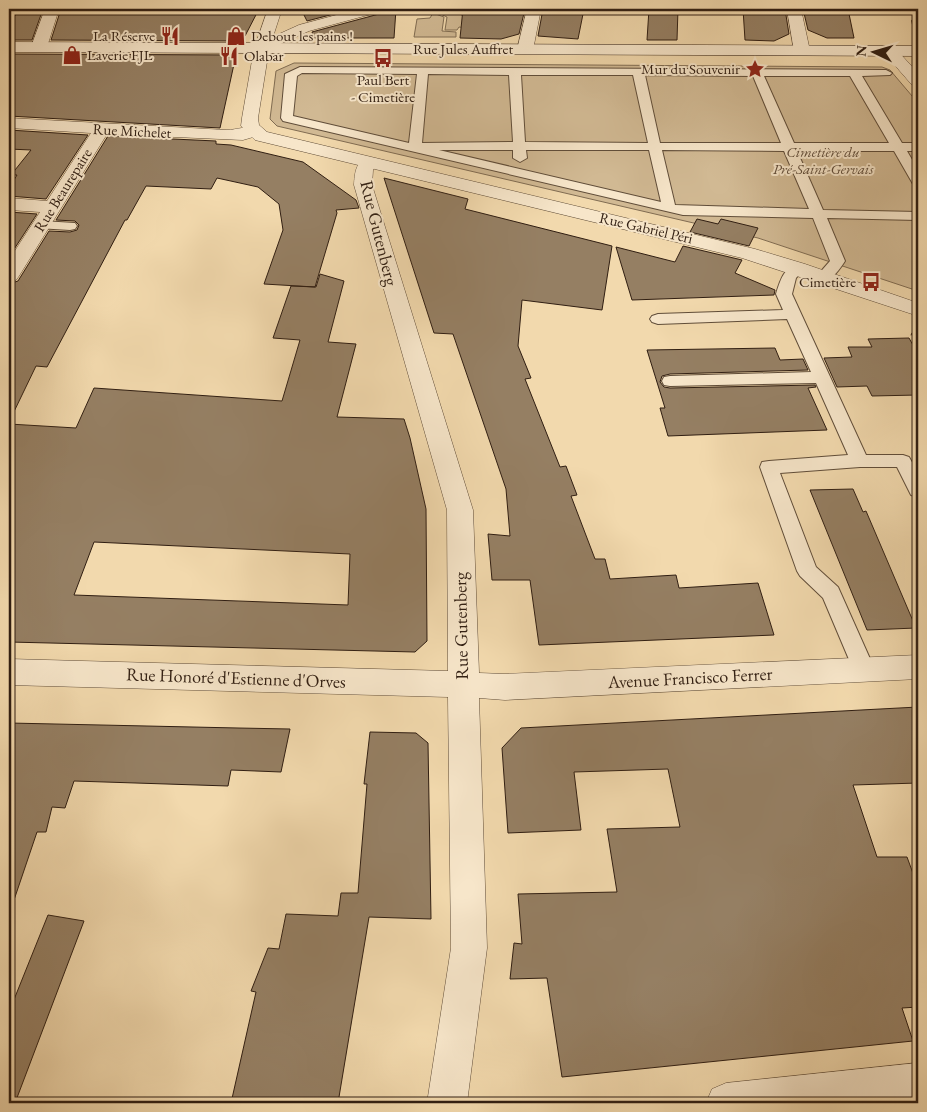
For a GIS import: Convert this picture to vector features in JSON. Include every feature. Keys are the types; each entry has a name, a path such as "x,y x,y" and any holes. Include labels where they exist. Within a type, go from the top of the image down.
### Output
{"street":[{"path":"39,47 52,9"},
{"path":"254,131 250,126 250,118 262,47 266,26 275,9"},
{"path":"262,47 304,28 374,9"},
{"path":"525,50 534,9"},
{"path":"794,9 802,51"},
{"name":"Rue Jules Auffret","path":"9,47 918,52"},
{"path":"890,51 918,82"},
{"name":"Rue Michelet","path":"9,123 102,130 234,136 254,131"},
{"name":"Rue Beaurepaire","path":"9,276 102,130"},
{"name":"Rue Gabriel Péri","path":"254,131 267,139 714,244 798,268 918,310"},
{"name":"Rue Gutenberg","path":"369,163 364,169 363,185 460,510 462,687 469,948 447,1103"},
{"path":"9,204 53,207"},
{"name":"Avenue Francisco Ferrer","path":"462,687 505,688 918,667"},
{"name":"Rue Honoré d'Estienne d'Orves","path":"9,672 402,682 462,687"},
{"path":"726,1103 918,1083"}],"lane":[{"path":"886,73 300,70 290,74 287,118 683,211 918,216"},
{"path":"415,148 423,70"},
{"path":"515,71 521,173"},
{"path":"638,72 669,208"},
{"path":"757,72 838,261 824,277"},
{"path":"854,73 918,180"},
{"path":"415,148 429,146 519,145 918,147"},
{"path":"42,225 70,226"},
{"path":"798,268 789,277 784,294 860,461"},
{"path":"658,319 793,314"},
{"path":"670,381 822,376"},
{"path":"864,670 831,593 807,571 769,467 903,460 918,490"}],"green space":[{"path":"451,9 462,10 461,15 469,16 467,28 459,27 457,30 445,30 447,17 438,13"},
{"path":"433,13 444,17 442,31 456,32 456,37 414,37 417,19 430,18"},
{"name":"Cimetière du Pré-Saint-Gervais","path":"294,63 882,67 890,70 918,103 918,291 758,238 277,126 270,119 276,71"}],"building":[{"path":"20,9 43,9 32,40 9,40 9,24"},
{"path":"61,9 259,9 245,36 239,38 239,41 51,40"},
{"path":"301,9 353,9 307,21"},
{"path":"383,9 396,9 394,38 314,38 312,32 379,14"},
{"path":"463,9 525,9 519,34 501,39 460,38"},
{"path":"543,9 584,9 578,39 538,36"},
{"path":"649,9 678,9 677,40 647,40"},
{"path":"743,9 785,9 789,34 774,41 745,40"},
{"path":"803,9 848,9 854,38 827,38 808,30"},
{"path":"9,54 236,55 220,128 9,116"},
{"path":"9,130 88,135 46,199 9,196 9,188 17,175 11,175 31,150 9,149"},
{"path":"108,136 216,141 216,144 231,145 303,162 356,200 359,208 336,210 337,213 315,287 264,284 283,230 279,204 258,187 217,178 211,189 146,186 127,220 125,220 47,367 36,366 9,422 9,284 18,281 49,231 70,232 77,230 79,225 75,221 56,220"},
{"path":"384,178 468,199 465,209 612,246 602,310 522,300 518,346 531,378 525,379 560,467 566,466 577,495 571,496 595,559 605,559 610,579 676,575 679,588 758,583 774,635 539,645 530,580 492,580 488,534 510,536 506,489 453,334 434,333"},
{"path":"9,212 37,214 9,257"},
{"path":"697,219 718,224 721,219 758,228 749,246 690,232"},
{"path":"683,246 742,260 735,273 775,290 774,295 632,300 616,247 675,262"},
{"path":"320,274 344,281 328,342 356,344 337,417 404,419 410,438 426,509 427,641 415,652 9,642 9,424 76,428 94,388 282,401 300,340 273,338 291,286 316,287","holes":["94,542 350,554 348,605 74,595"]},
{"path":"909,338 918,354 918,395 872,396 867,386 837,387 824,358 852,357 848,347 872,347 868,339"},
{"path":"775,348 780,360 803,359 808,370 670,374 662,376 660,382 664,387 670,388 815,385 816,387 808,388 827,430 668,436 660,408 665,408 647,350"},
{"path":"853,489 863,512 866,511 916,628 867,630 810,490"},
{"path":"918,707 918,783 853,785 877,857 907,857 918,887 918,1007 902,1008 913,1041 562,1077 547,978 510,979 514,943 522,944 518,894 617,892 607,829 680,827 668,769 574,772 581,830 508,833 502,748 521,728"},
{"path":"9,723 290,729 281,772 231,770 228,786 74,781 65,808 52,807 46,832 37,832 14,900 9,900"},
{"path":"370,732 416,733 428,743 431,919 369,917 338,1103 231,1103 256,992 251,991 268,948 279,949 286,914 338,916 341,893 358,893 367,784 364,784"},
{"path":"48,915 84,921 15,1103 9,1103 9,1012"}],"place":[{"name":"La Réserve","path":"170,36"},
{"name":"Debout les pains !","path":"236,36"},
{"name":"Laverie FJL","path":"72,55"},
{"name":"Olabar","path":"229,56"},
{"name":"Paul Bert - Cimetière","path":"383,58"},
{"name":"Mur du Souvenir","path":"755,69"},
{"name":"Cimetière","path":"871,282"}]}
